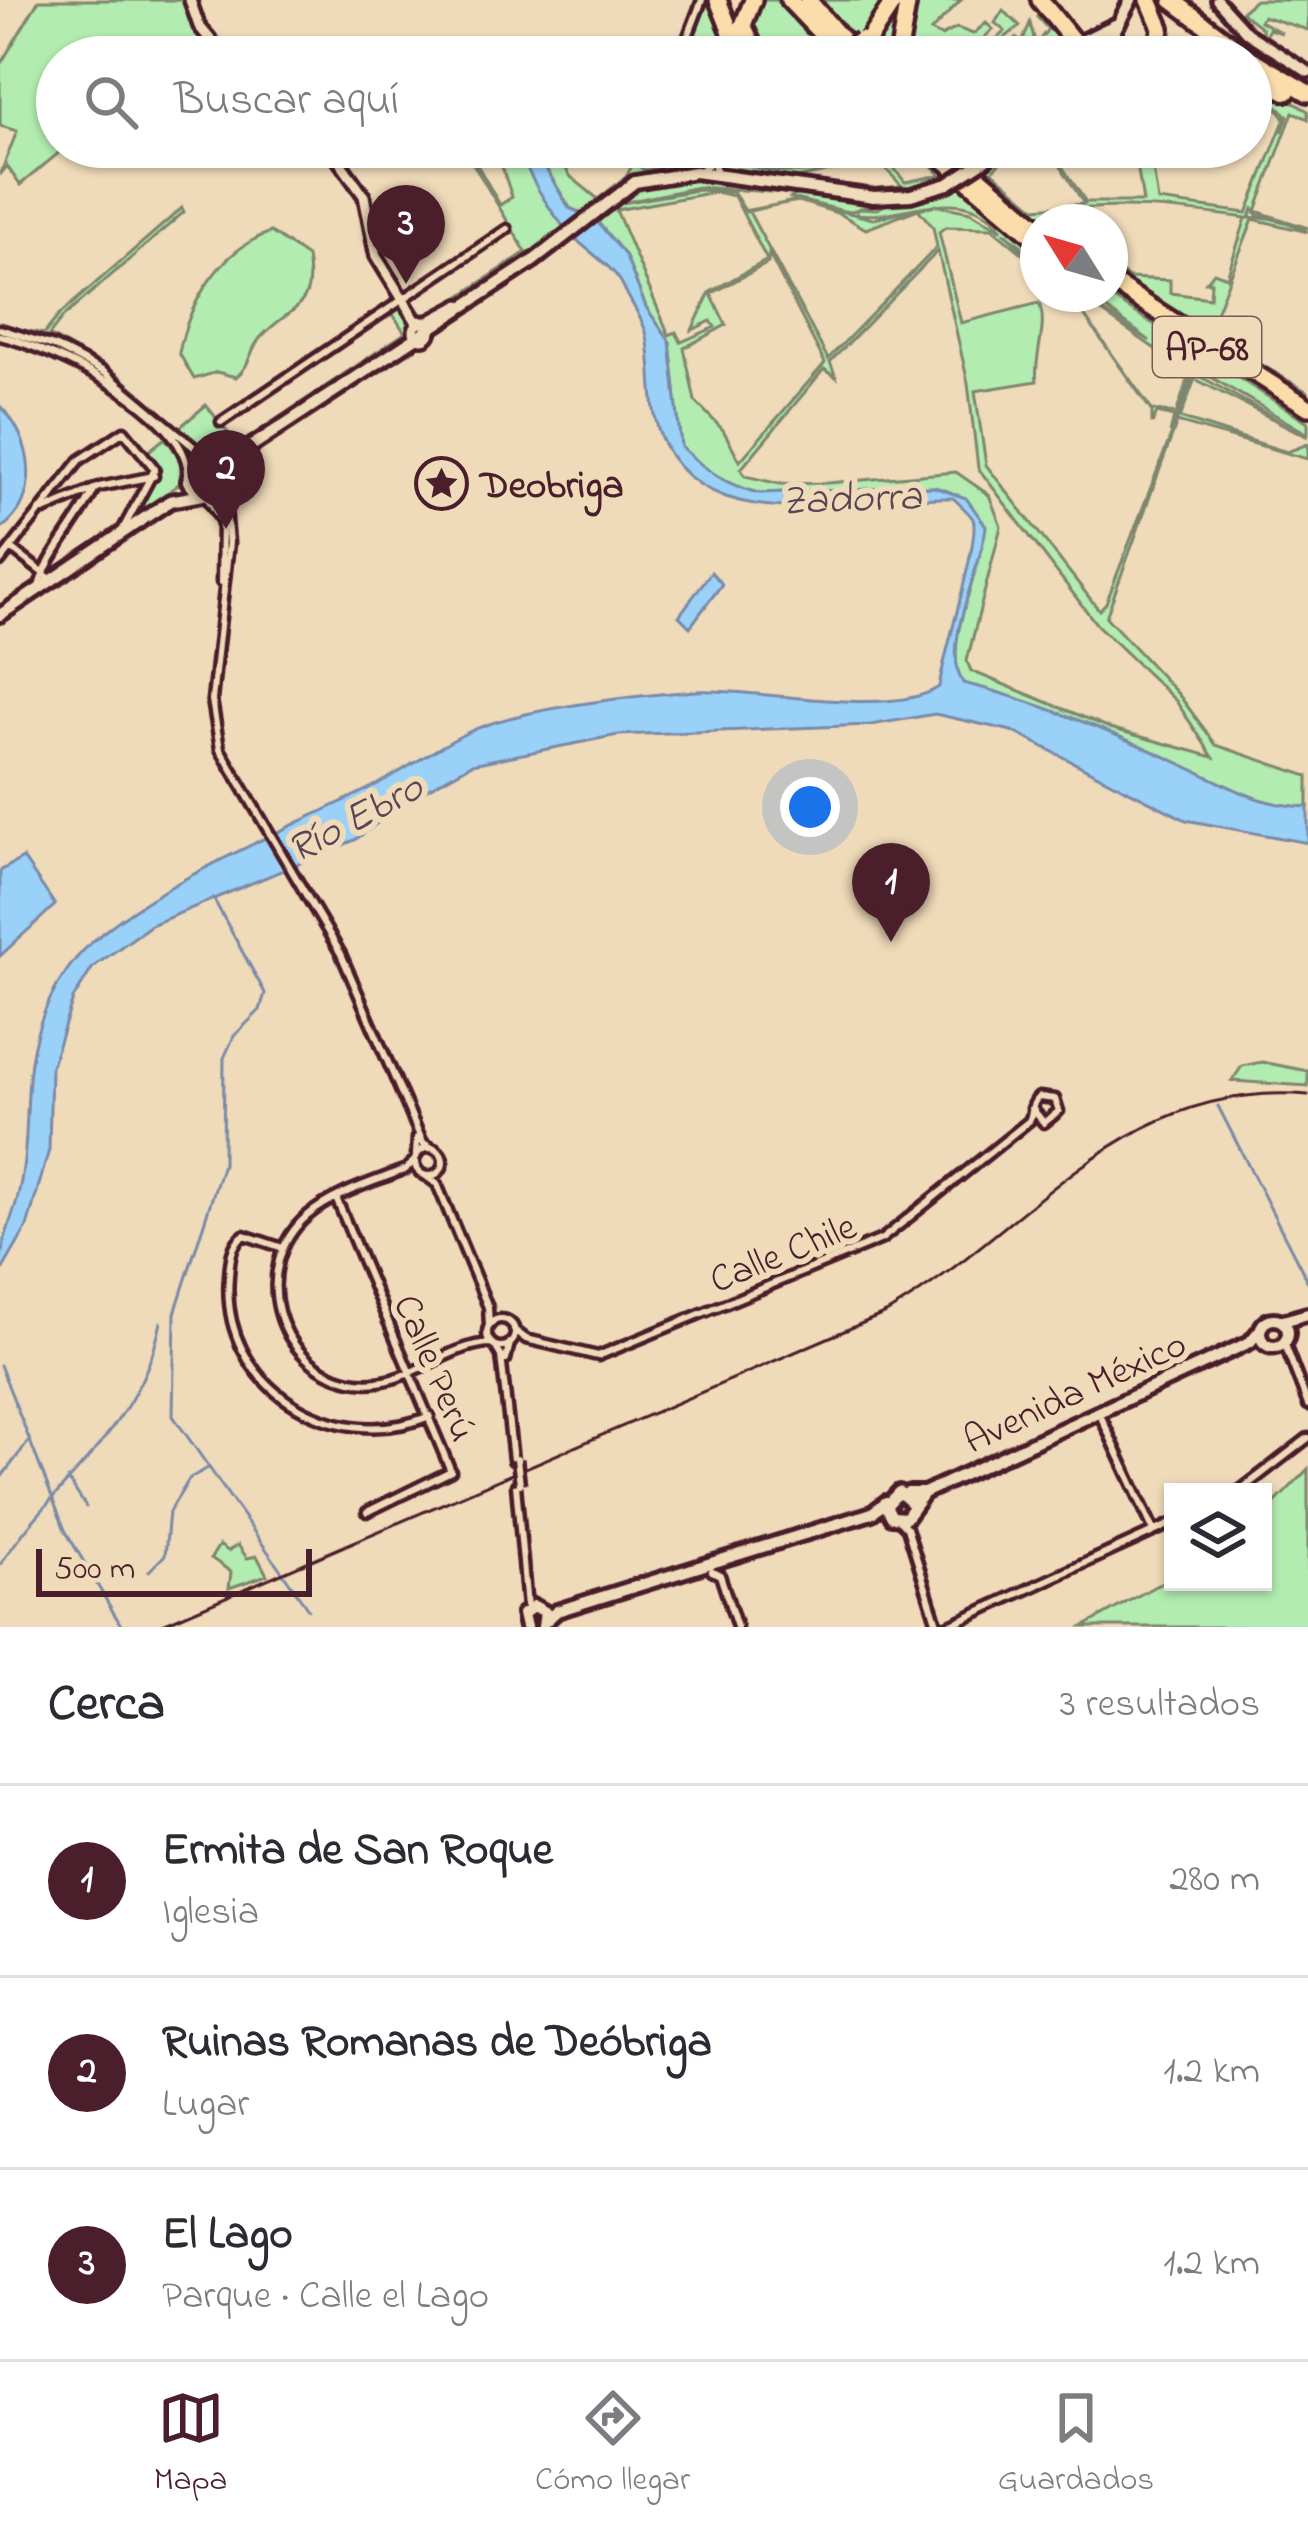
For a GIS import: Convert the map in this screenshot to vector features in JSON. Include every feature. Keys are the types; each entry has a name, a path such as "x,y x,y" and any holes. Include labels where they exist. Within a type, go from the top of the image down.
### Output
{"highway":[{"path":"718,0 736,36"},
{"path":"747,36 744,12 753,0"},
{"path":"792,0 832,36"},
{"path":"808,0 837,36"},
{"path":"863,36 892,0"},
{"path":"902,36 908,0"},
{"path":"1044,0 1078,36"},
{"path":"1153,0 1160,36"},
{"path":"1153,0 1199,36"},
{"path":"1172,0 1220,36"},
{"path":"1272,71 1308,93"},
{"path":"1272,84 1308,104"},
{"path":"953,168 1020,225"},
{"path":"971,168 1020,211"},
{"name":"AP-68","path":"1128,292 1308,407"},
{"name":"AP-68","path":"1128,303 1308,417"}],"main road":[{"path":"1116,36 1130,0"},
{"path":"1098,36 1118,23"},
{"path":"0,615 170,501 194,463 241,453 555,244 635,182 702,168"},
{"path":"721,168 753,180"},
{"path":"606,203 648,182 687,176 885,197 948,184 973,168"},
{"path":"170,501 202,495 225,480 241,453"},
{"path":"214,460 225,480"},
{"path":"188,474 202,495"},
{"name":"Avenida México","path":"532,1618 872,1513 902,1511 924,1493 1276,1337 1308,1314"}],"street":[{"path":"190,0 208,36"},
{"path":"688,36 702,0"},
{"path":"1216,0 1250,36"},
{"path":"1272,50 1308,72"},
{"path":"344,168 364,196 373,244 390,281 423,330"},
{"path":"687,176 710,168"},
{"path":"221,422 507,229"},
{"path":"0,333 100,378 141,407 186,458 188,474"},
{"path":"0,333 54,346 104,372 214,460"},
{"path":"0,562 80,460 122,431 152,465 154,476 124,532"},
{"path":"41,511 92,491 154,476"},
{"path":"225,480 221,507 229,543 214,724 225,760 249,805 341,953 410,1118 422,1174 436,1184 488,1307 488,1329 501,1356 515,1459"},
{"path":"12,549 45,582 82,519 92,491"},
{"path":"202,495 221,507"},
{"path":"1042,1096 1058,1102 1058,1115 1044,1123 1032,1108 1042,1096"},
{"name":"Calle Chile","path":"514,1330 524,1339 593,1358 870,1245 979,1165 1027,1123 1032,1108"},
{"path":"410,1118 423,1143 443,1159 436,1184"},
{"name":"Calle Chile","path":"511,1342 600,1359 884,1243 1029,1126 1044,1123"},
{"path":"434,1149 416,1157 406,1169 306,1217 283,1248 276,1301 284,1330 302,1355 351,1381 382,1382 511,1342"},
{"path":"439,1172 337,1200 307,1221 285,1253 278,1288 288,1327 307,1354 343,1375 374,1379 410,1372 481,1340 502,1319"},
{"name":"Calle Perú","path":"337,1200 430,1416 450,1475 367,1512"},
{"path":"283,1248 244,1234 232,1257 231,1317 257,1374 295,1408 341,1426 398,1427 430,1416"},
{"path":"488,1307 514,1330 505,1356 532,1618"},
{"path":"1276,1337 1308,1406"},
{"path":"1102,1419 1154,1531"},
{"path":"1250,1483 1308,1438"},
{"path":"902,1511 942,1627 1164,1526"},
{"path":"719,1571 736,1627"}],"green space":[{"path":"39,0 188,0 209,36 36,36 36,168 41,168 20,185 7,166 0,175 17,131 0,126 0,65"},
{"path":"704,0 716,0 738,36 691,36"},
{"path":"757,0 784,0 816,36 753,36 747,14"},
{"path":"813,0 886,0 860,36 844,36"},
{"path":"905,0 899,36 863,36 881,28"},
{"path":"911,0 961,0 931,31 941,36 905,36"},
{"path":"1255,0 1308,0 1308,30 1263,16 1260,21 1282,33 1269,29 1263,36 1262,28 1241,12"},
{"path":"1003,10 1020,26 1000,36 1005,31 995,23"},
{"path":"1043,12 1066,36 1043,36 1048,29 1037,17"},
{"path":"986,23 993,29 986,36 941,36 957,28 973,34"},
{"path":"1272,40 1308,67 1272,46"},
{"path":"1272,90 1308,111 1308,119 1293,112 1256,211 1308,228 1286,222 1308,232 1253,219 1208,333 1308,392 1308,403 1128,288 1128,277 1170,280 1170,293 1210,298 1211,282 1206,282 1214,272 1227,277 1246,218 1128,204 1084,204 1062,168 1086,202 1143,202 1138,168 1153,168 1158,201 1247,213 1265,168 1272,168 1272,151 1288,116 1272,102"},
{"path":"476,168 500,205 512,197 502,168 530,168 567,231 431,316 526,252"},
{"path":"546,168 565,168 598,199 631,168 703,168 638,177 632,190 694,178 877,204 862,208 877,209 913,191 862,192 725,168 807,172 845,168 797,178 870,189 902,186 885,168 894,168 905,182 940,175 934,168 948,168 1020,230 1020,245 1004,232 1020,251 992,228 945,227 939,232 961,323 1020,308 1020,312 1042,312 1037,381 975,391 986,465 1099,610 1106,603 1194,376 1308,437 1195,379 1180,418 1287,452 1308,444 1308,459 1177,422 1106,617 1179,695 1216,745 1308,776 1308,807 1250,796 1081,722 963,684 956,659 958,631 980,544 978,519 964,500 934,487 759,493 736,486 681,447 670,342 646,307 625,255 595,219 570,208","holes":["698,187 798,194 791,198 848,212 858,209 856,214 933,205 952,204 970,207 1002,230 970,212 936,205 918,209 933,227 937,247 828,359 749,211 733,192 697,190 617,204","715,192 734,196 767,260 710,292 692,330 711,321 715,327 681,342 676,332 669,335 616,210","938,251 968,383 978,468 1097,625 1176,701 1213,757 1110,728 971,671 967,661 1001,526 989,495 956,472 780,484 745,476 741,469 824,369 836,377 830,362","769,254 825,363 740,461 723,430 695,401 684,348 726,325 711,294 768,263"]},
{"path":"977,168 995,168 992,171 1030,204 1020,206"},
{"path":"797,200 873,219 918,209 866,229 840,214 799,201 774,205"},
{"path":"182,208 184,212 63,317 49,335 116,373 137,391 90,360 0,325 44,334 59,315"},
{"path":"271,232 307,257 305,297 261,337 236,377 217,372 194,379 179,353 199,297 237,251"},
{"path":"399,305 411,320 412,331 239,448 222,455 206,452 160,412 179,428 206,405 238,445 405,333 391,311"},
{"path":"1128,308 1308,422 1308,434 1168,352 1192,373 1170,433 1174,417 1157,413 1152,424 1152,412 1082,312 1152,410 1176,414 1190,373 1102,312 1150,341 1111,312 1128,312"},
{"path":"165,438 181,459 180,483 133,520 157,473 145,454"},
{"path":"1262,1062 1308,1071 1308,1086 1232,1081 1242,1066"},
{"path":"1308,1469 1308,1627 1083,1627 1164,1581 1164,1591 1272,1591 1272,1506"},
{"path":"219,1545 228,1551 238,1545 247,1558 257,1556 267,1575 229,1588 231,1572 211,1558"}],"water":[{"path":"527,168 545,168 569,208 595,219 625,255 646,307 670,342 681,447 690,455 726,481 759,493 934,487 966,498 986,526 956,648 963,683 1081,721 1250,796 1308,807 1308,843 1186,820 1012,731 935,714 871,725 618,735 472,764 406,801 355,840 151,925 93,967 73,999 51,1067 49,1150 27,1227 0,1274 22,1172 32,1057 50,1000 68,969 93,941 167,889 378,784 461,736 521,715 696,691 857,702 890,701 939,687 972,548 971,516 953,498 838,506 755,504 718,494 687,475 659,432 647,336 640,317 613,272 570,234"},
{"path":"0,406 26,451 28,486 14,517 0,529"},
{"path":"711,572 722,584 690,627 679,616"},
{"path":"23,858 55,905 0,956 0,871"}],"waterway":[{"path":"213,898 265,993 260,1010 234,1036 224,1058 223,1164 175,1313 173,1416 308,1609"},
{"path":"1218,1106 1308,1282"},
{"path":"0,1565 116,1423 150,1360 161,1322"},
{"path":"0,1365 65,1530 122,1627"},
{"path":"0,1479 28,1442"},
{"path":"149,1571 165,1555 169,1512 190,1478 208,1468"},
{"path":"68,1479 86,1507"}],"railway":[{"path":"156,1627 886,1313 1130,1135 1183,1111 1242,1096 1308,1095"}],"place":[{"name":"El Lago","path":"406,284"},
{"name":"Deobriga","path":"441,483"},
{"name":"Ruinas Romanas de Deóbriga","path":"226,529"},
{"name":"Ermita de San Roque","path":"891,942"}],"water label":[{"name":"Zadorra","path":"851,496"},
{"name":"Río Ebro","path":"354,816"}]}
